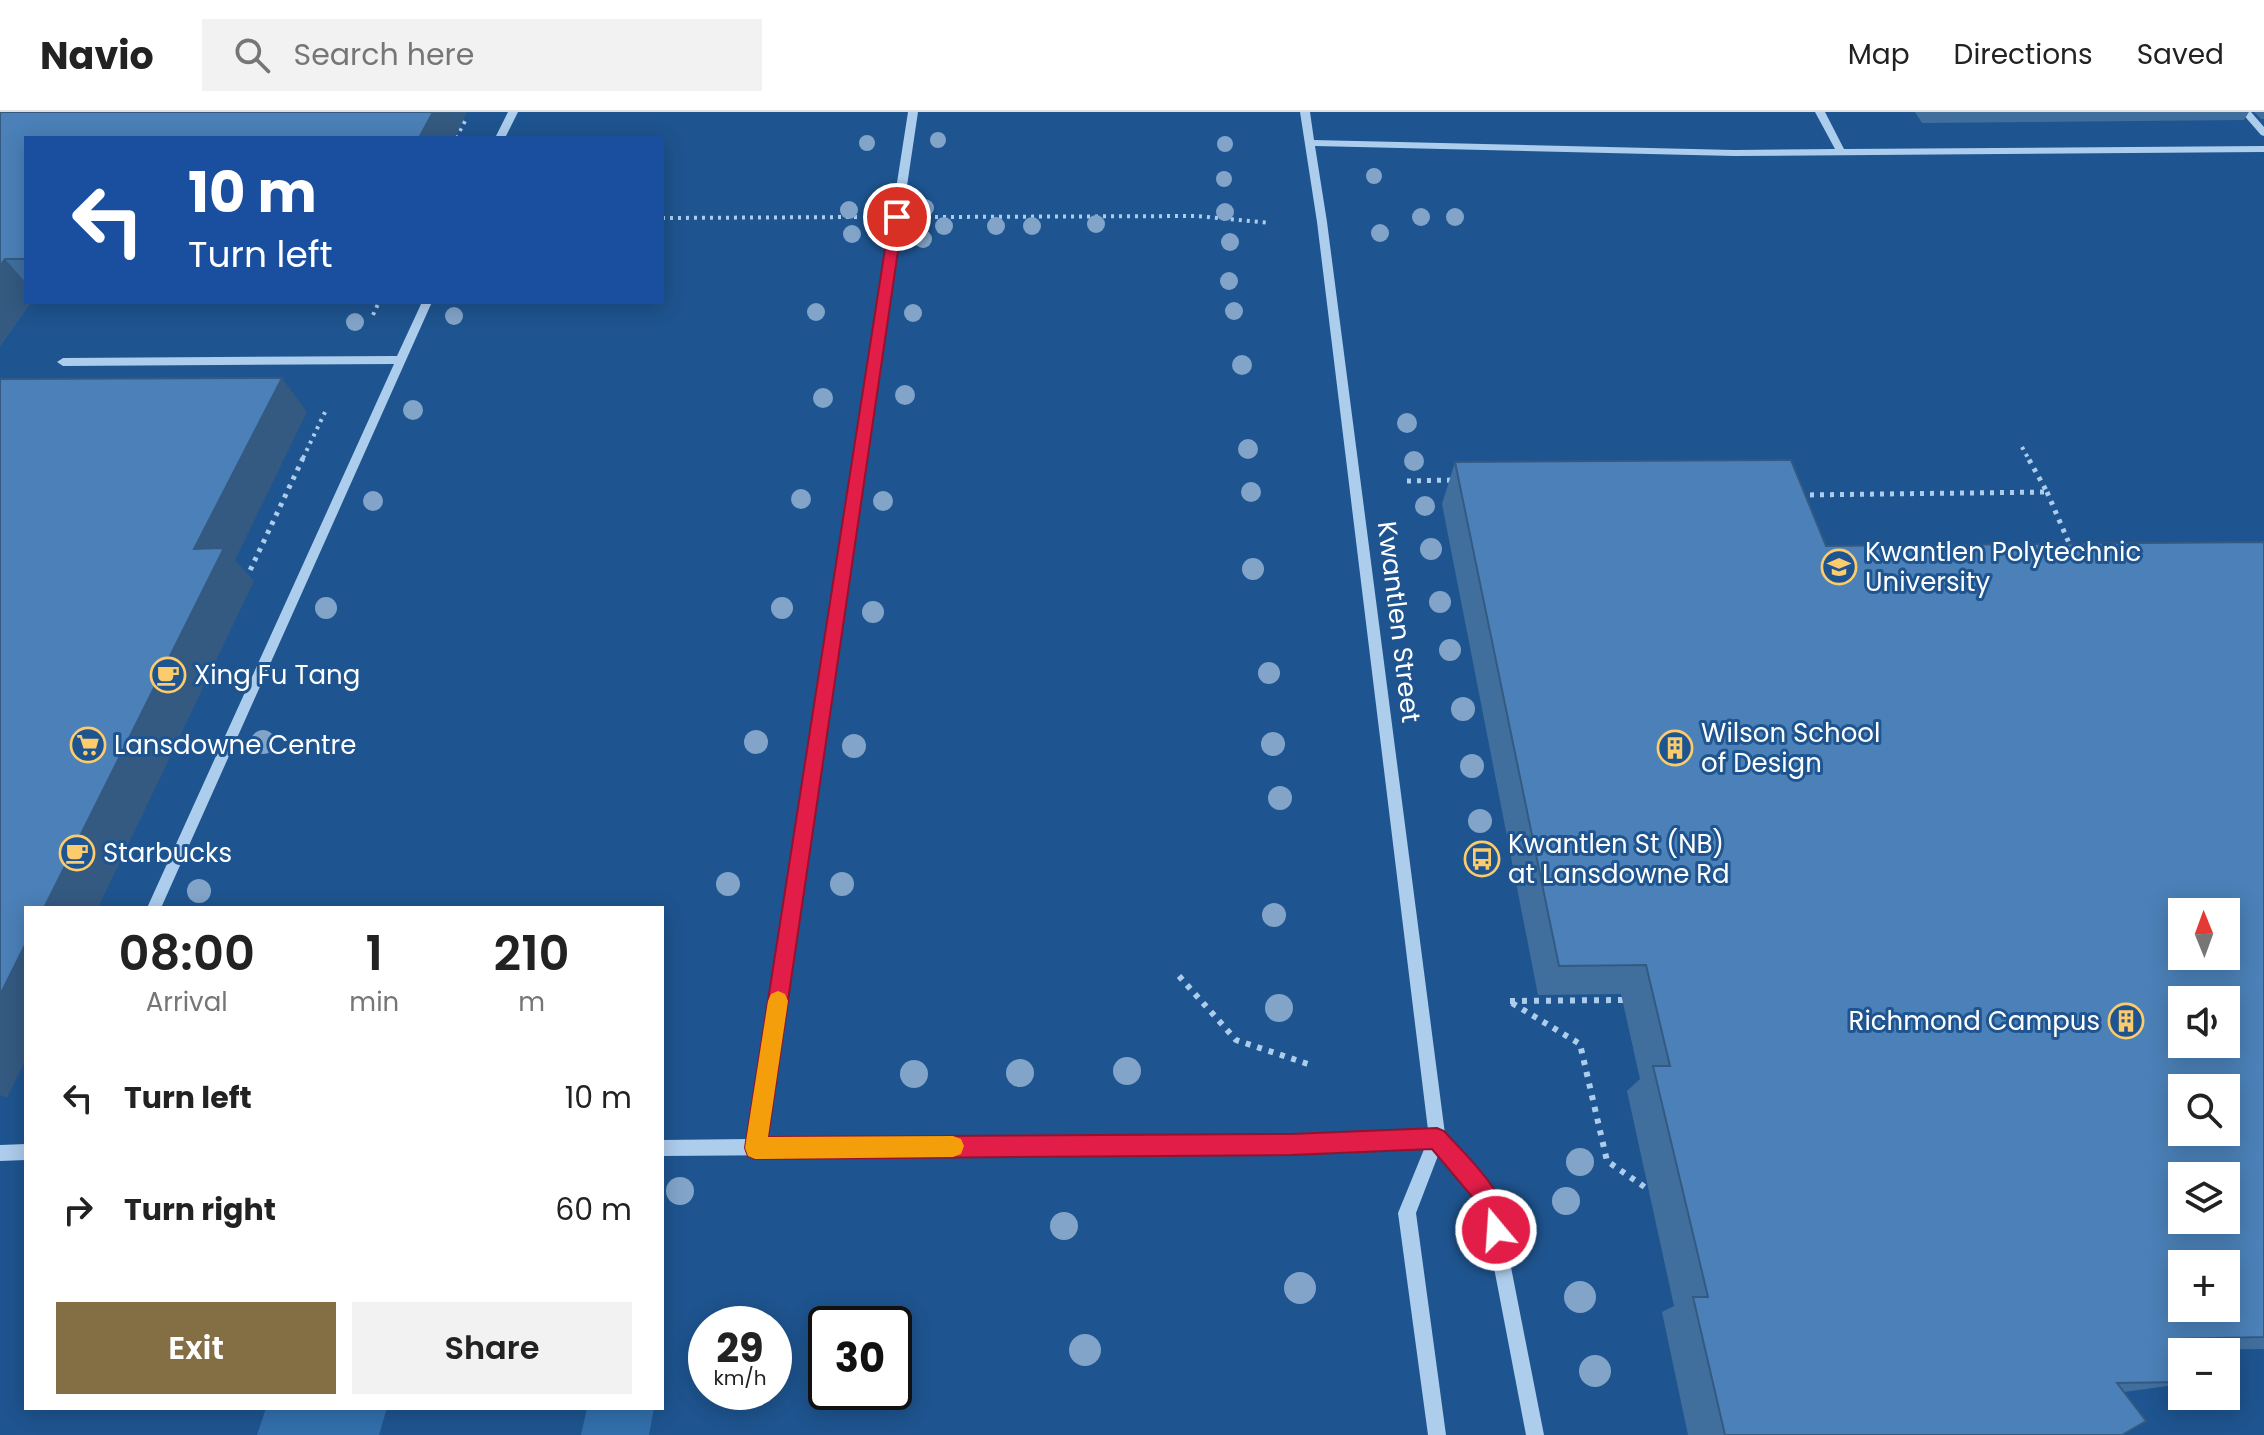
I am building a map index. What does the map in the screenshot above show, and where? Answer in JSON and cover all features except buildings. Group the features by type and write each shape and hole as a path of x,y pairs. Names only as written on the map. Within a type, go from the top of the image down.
{"street":[{"path":"501,136 513,112"},
{"path":"755,1148 913,112"},
{"name":"Kwantlen Street","path":"1305,112 1437,1138 1407,1213 1437,1435"},
{"path":"1820,112 1841,152"},
{"path":"2246,112 2264,133"},
{"path":"1311,143 1734,153 2264,149"},
{"path":"155,906 426,304"},
{"path":"63,362 401,360"},
{"path":"664,1148 1291,1144 1437,1138 1490,1201 1535,1435"},
{"path":"0,1153 24,1152"}],"path":[{"path":"457,136 463,123"},
{"path":"664,218 1196,216 1270,223"},
{"path":"373,315 378,304"},
{"path":"240,591 327,408"},
{"path":"2022,447 2047,492 2075,558"},
{"path":"1407,481 1466,480"},
{"path":"1789,495 2047,492"},
{"path":"1179,976 1236,1040 1314,1066"},
{"path":"1636,1000 1510,1001 1580,1044 1607,1161 1649,1190"}],"shaded area":[{"path":"265,1410 386,1410 379,1435 257,1435"},
{"path":"587,1410 654,1410 649,1435 581,1435"}],"slow traffic":[{"path":"778,1001 755,1148 953,1146"}],"place":[{"name":"Kwantlen Polytechnic University","path":"1839,567"},
{"name":"Xing Fu Tang","path":"168,675"},
{"name":"Lansdowne Centre","path":"88,745"},
{"name":"Wilson School of Design","path":"1675,748"},
{"name":"Starbucks","path":"77,853"},
{"name":"Kwantlen St (NB) at Lansdowne Rd","path":"1482,859"},
{"name":"Richmond Campus","path":"2126,1021"}],"route":[{"path":"897,217 755,1148 1291,1144 1437,1138 1490,1201 1496,1230"}]}
